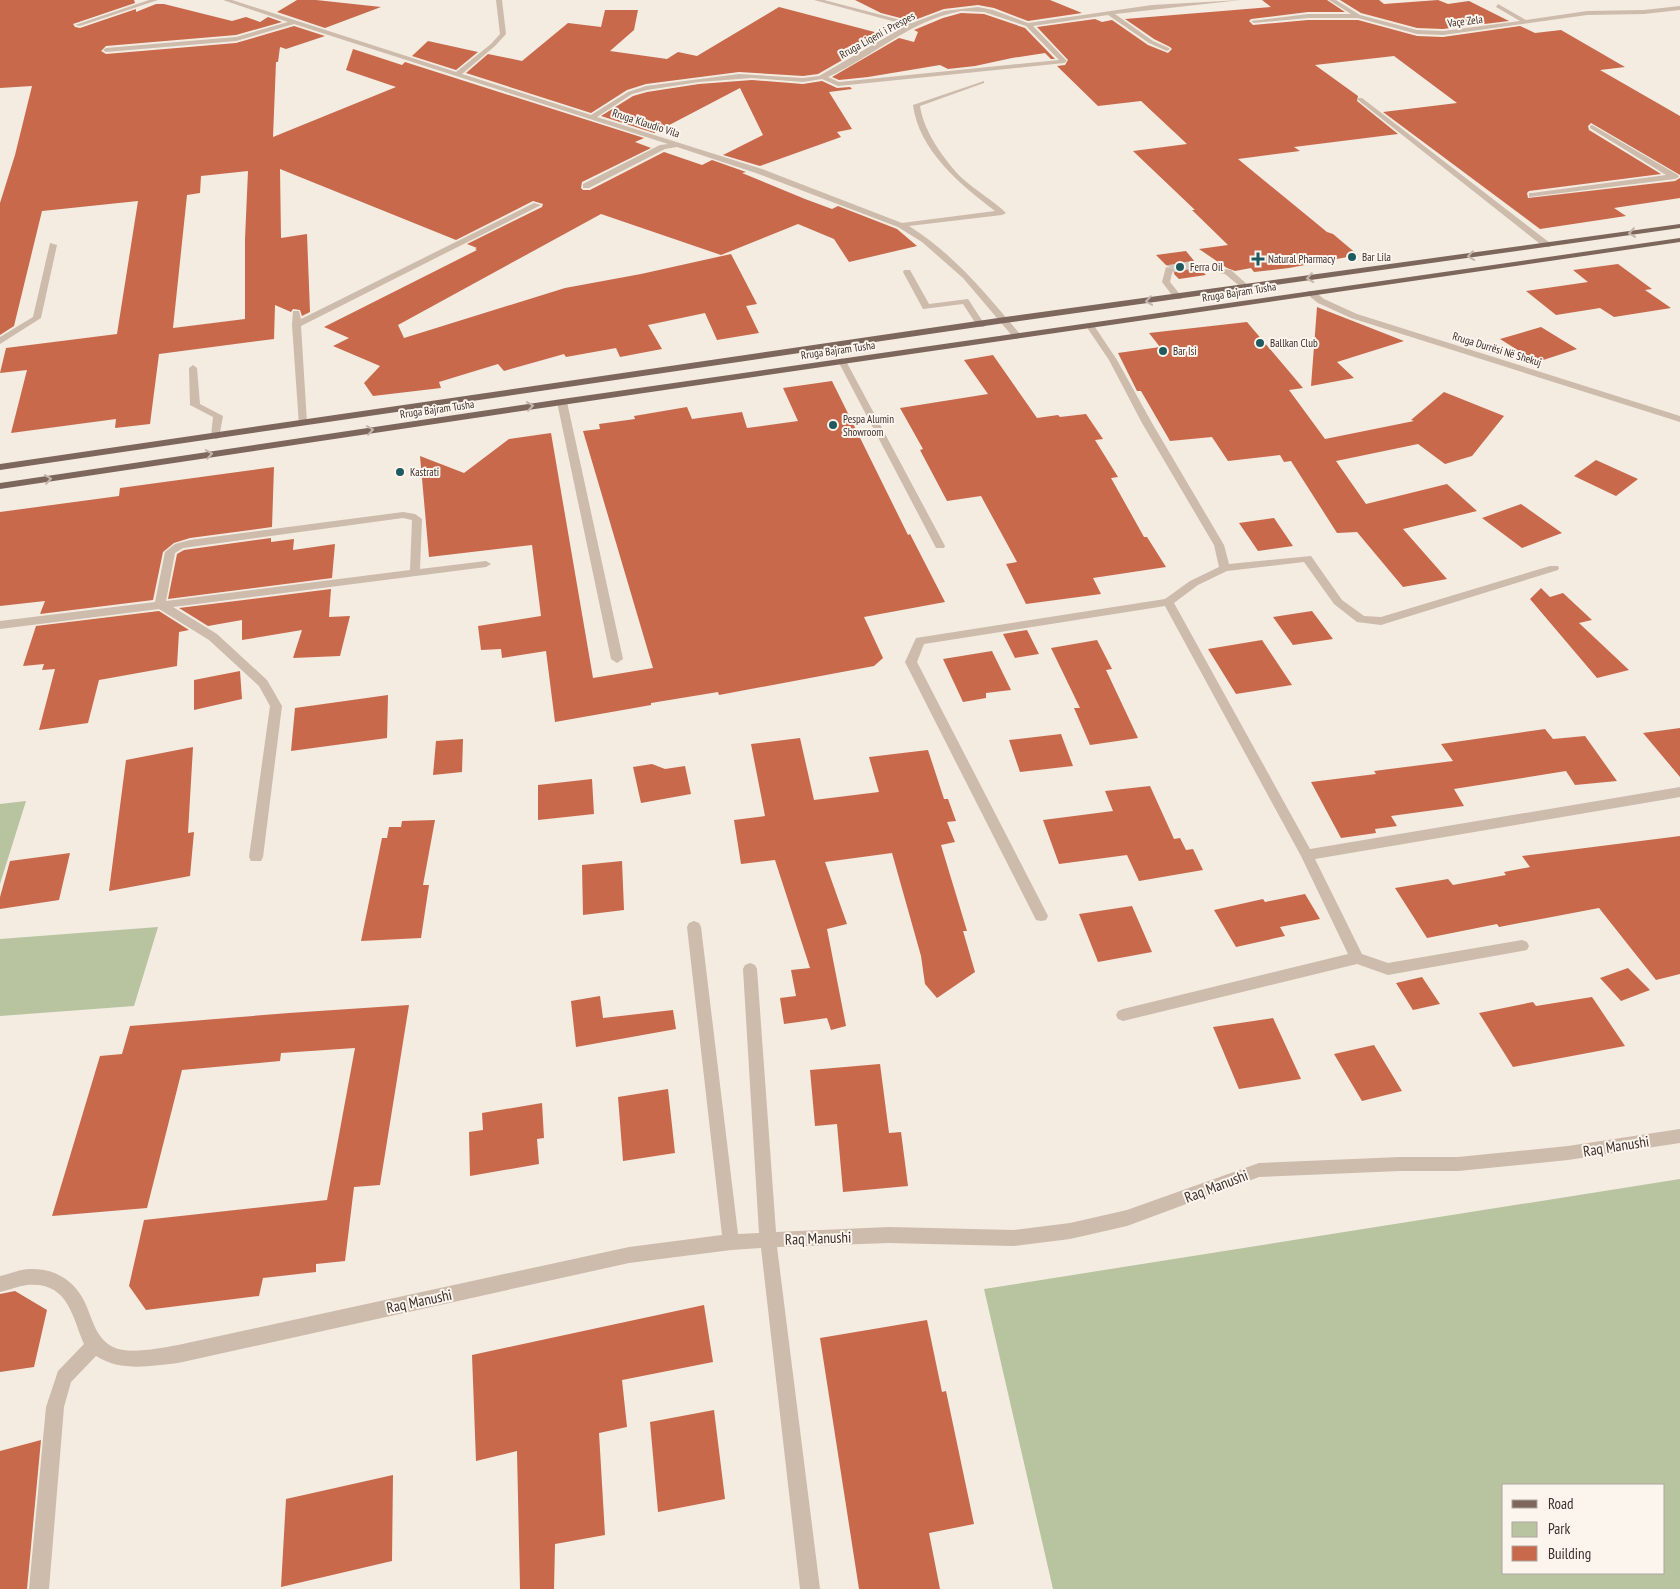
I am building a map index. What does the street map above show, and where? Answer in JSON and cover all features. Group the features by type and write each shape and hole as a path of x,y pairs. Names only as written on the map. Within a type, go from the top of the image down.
{"main road":[{"name":"Rruga Bajram Tusha","path":"0,467 1005,320 1680,226"},
{"name":"Rruga Bajram Tusha","path":"0,486 1311,292 1680,240"}],"street":[{"path":"78,25 155,0"},
{"name":"Rruga Klaudio Vila","path":"226,0 759,171 901,225 925,240 966,276 1018,336"},
{"path":"456,75 494,45 503,34 499,0"},
{"path":"817,0 912,25"},
{"name":"Rruga Liqeni i Prespes","path":"592,117 630,93 646,88 749,76 800,79 822,78 912,25 934,16 978,9 992,12 1013,22 1028,25 1152,7 1238,0"},
{"path":"1332,0 1358,16"},
{"path":"1498,6 1523,20"},
{"name":"Vaçe Zela","path":"1254,21 1300,16 1358,16 1429,33 1471,31 1523,20 1587,13 1644,12 1680,8"},
{"path":"1108,13 1151,42 1167,49"},
{"path":"106,50 236,39 294,22"},
{"path":"822,78 838,84 1064,61 1028,25"},
{"path":"901,225 1002,213 960,180 934,147 918,120 916,106 982,82"},
{"path":"1360,99 1547,245"},
{"path":"1592,128 1676,177"},
{"path":"586,186 663,147 676,145"},
{"path":"1532,195 1676,177"},
{"path":"296,325 537,205"},
{"path":"0,341 37,318 53,245"},
{"path":"1192,266 1228,272 1246,287"},
{"path":"1169,269 1166,282 1178,297"},
{"path":"907,272 926,308 965,301 981,325"},
{"name":"Rruga Durrësi Në Shekuj","path":"1311,292 1321,301 1354,316 1680,419"},
{"path":"296,313 302,423"},
{"path":"1090,326 1113,360 1147,423 1219,545 1225,568"},
{"path":"842,361 940,546"},
{"path":"194,368 195,405 218,416 216,436"},
{"path":"562,402 617,659"},
{"path":"160,604 170,552 179,546 403,515 412,516 417,519 415,573"},
{"path":"1041,916 911,662 920,641 1168,602 1194,583 1225,568 1307,558 1338,602 1361,619 1381,621 1554,568"},
{"path":"0,625 486,564"},
{"path":"1168,602 1307,855 1357,958"},
{"path":"160,604 213,637 263,683 276,706 256,857"},
{"path":"1307,855 1680,792"},
{"path":"694,927 731,1242"},
{"path":"1123,1015 1357,958 1388,969 1522,946"},
{"path":"750,968 768,1240 810,1589"},
{"name":"Raq Manushi","path":"94,1346 111,1356 143,1358 178,1354 630,1255 731,1242 889,1235 1013,1238 1070,1231 1127,1218 1259,1170 1400,1164 1458,1164 1568,1153 1680,1136"},
{"path":"0,1284 33,1276 61,1283 78,1300 85,1326 94,1346 64,1377 55,1407 39,1589"}],"green space":[{"path":"26,801 0,884 0,804"},
{"path":"158,927 134,1006 0,1016 0,939"},
{"path":"1680,1179 1680,1589 1053,1589 984,1289"}],"building":[{"path":"0,0 134,0 135,3 73,24 75,27 80,28 136,9 136,12 156,4 164,4 232,21 246,17 260,22 268,17 282,22 236,35 106,46 101,51 106,54 236,43 294,26 325,36 286,49 280,47 278,62 276,62 273,137 396,87 346,70 353,49 402,65 405,62 644,138 635,142 651,148 582,182 581,188 583,190 590,190 664,152 702,165 712,160 746,172 742,173 805,199 832,209 838,206 897,229 917,246 849,262 834,239 798,224 721,255 601,214 398,325 404,338 565,288 641,274 731,254 757,304 746,306 759,333 717,340 705,313 648,325 662,349 620,357 616,348 566,357 564,354 504,371 498,364 439,382 441,388 373,396 364,383 380,366 333,346 349,338 324,327 477,250 475,249 477,248 467,244 542,207 543,204 533,201 456,240 280,169 281,238 307,234 310,312 302,316 300,310 293,309 291,312 275,305 274,339 159,354 150,424 115,428 116,419 11,433 27,370 0,373 6,348 117,334 138,201 42,211 14,326 0,335 0,203 15,155 32,86 0,88","holes":["248,171 245,239 245,319 173,328 187,195 200,193 201,176"]},
{"path":"297,0 316,0 381,7 325,28 277,12"},
{"path":"855,0 1050,0 1082,13 1028,21 994,8 978,5 944,9 912,21 881,13"},
{"path":"1262,0 1327,0 1345,12 1308,12 1251,19 1249,21 1253,25 1308,20 1358,20 1417,36 1443,37 1520,26 1535,33 1561,30 1625,67 1600,70 1680,116 1680,175 1591,123 1588,126 1589,130 1661,174 1529,191 1527,193 1528,198 1675,181 1680,178 1680,198 1614,208 1626,216 1540,229 1383,112 1457,103 1394,56 1315,65 1358,96 1357,101 1398,134 1294,147 1300,151 1238,159 1358,255 1289,268 1254,272 1251,268 1235,271 1227,268 1199,249 1228,245 1192,210 1195,210 1133,151 1187,144 1141,101 1098,106 1057,66 1065,65 1068,60 1037,27 1095,19 1102,22 1112,20 1148,45 1168,53 1172,49 1170,47 1154,39 1125,19 1271,7"},
{"path":"1340,0 1379,0 1384,4 1438,0 1448,4 1469,1 1509,21 1443,29 1417,28 1361,13"},
{"path":"779,7 886,35 818,74 803,76 739,72 646,84 627,90 591,113 466,73 488,54 522,61 568,23 601,27 605,10 638,10 634,30 610,51 667,59 678,52 697,56"},
{"path":"961,13 984,14 1025,28 1055,59 1051,59 1045,53 975,66 948,69 940,65 868,77 839,80 832,77 899,38 914,42 918,32 914,30"},
{"path":"428,41 478,52 456,70 412,56"},
{"path":"752,80 803,84 822,81 837,88 850,87 852,89 829,92 852,129 837,132 841,137 760,166 723,155 763,135 740,88 654,133 601,116 633,96 647,92 699,84"},
{"name":"Ferra Oil","path":"1186,251 1195,262 1187,262 1187,268 1203,272 1206,275 1179,279 1174,274 1175,268 1166,265 1156,255"},
{"path":"1618,264 1652,289 1645,290 1671,308 1614,317 1600,308 1556,315 1526,291 1588,282 1573,270"},
{"path":"1317,307 1404,341 1337,362 1354,378 1311,386"},
{"path":"1247,322 1303,388 1289,390 1325,439 1414,421 1411,420 1444,392 1504,416 1472,456 1445,464 1418,444 1336,461 1366,504 1447,484 1477,511 1403,529 1447,579 1403,587 1357,532 1337,533 1291,461 1284,462 1280,455 1228,461 1212,437 1170,441 1141,391 1137,391 1118,353 1160,347 1149,333"},
{"path":"1541,327 1577,349 1537,362 1500,339"},
{"path":"993,355 1037,418 1086,414 1103,439 1095,440 1118,477 1111,478 1144,537 1147,537 1166,567 1093,578 1101,594 1026,604 1006,564 1017,562 981,496 947,501 920,450 923,449 900,408 988,394 964,360"},
{"path":"832,381 908,535 910,534 945,602 864,617 883,658 874,666 719,695 718,692 651,703 651,705 555,722 546,651 502,658 501,649 481,650 478,626 541,616 532,545 429,557 420,456 464,473 509,439 551,433 593,678 653,668 583,431 600,429 599,424 635,419 634,416 687,407 692,419 742,412 747,428 798,421 783,388"},
{"path":"1596,460 1638,479 1616,496 1574,476"},
{"path":"274,467 272,527 190,538 174,543 163,552 153,600 40,614 45,601 0,606 0,512 119,496 120,488"},
{"path":"1521,504 1562,533 1522,548 1482,518"},
{"path":"1274,518 1293,546 1258,551 1239,523"},
{"path":"271,538 271,542 294,539 293,550 335,544 332,578 168,599 177,554 184,550"},
{"path":"1541,588 1550,597 1563,593 1592,620 1579,623 1629,670 1597,678 1530,599"},
{"path":"331,589 329,617 350,616 340,656 293,658 302,630 242,640 242,620 208,626 179,608"},
{"path":"159,611 189,630 179,632 177,666 99,680 88,723 39,730 55,669 42,670 44,664 23,666 36,626"},
{"path":"1312,611 1333,639 1293,645 1273,617"},
{"path":"1027,630 1039,654 1015,658 1003,634"},
{"path":"1097,640 1112,669 1106,670 1138,738 1090,745 1074,708 1080,708 1051,648"},
{"path":"1262,640 1292,685 1236,694 1208,649"},
{"path":"992,651 1011,690 986,693 986,698 963,702 943,659"},
{"path":"240,671 242,699 194,710 194,680"},
{"path":"388,695 387,738 291,751 295,708"},
{"path":"1680,728 1680,777 1643,733"},
{"path":"1545,729 1553,739 1585,736 1617,781 1575,785 1566,771 1454,789 1464,806 1391,816 1397,826 1375,829 1376,833 1341,838 1311,782 1376,774 1374,771 1453,761 1441,744"},
{"path":"1061,734 1073,766 1020,772 1009,740"},
{"path":"800,738 814,800 879,792 869,757 928,750 944,799 948,799 956,821 947,822 955,842 941,845 967,931 963,931 975,972 937,998 925,984 921,956 892,853 825,862 847,924 827,929 846,1026 831,1030 827,1018 784,1024 780,998 796,996 791,970 810,968 775,860 741,864 734,820 765,816 751,744"},
{"path":"463,739 462,772 433,775 436,741"},
{"path":"193,747 188,833 194,832 190,876 109,891 126,760"},
{"path":"652,764 665,769 685,766 691,794 641,803 633,767"},
{"path":"592,779 594,814 538,820 538,785"},
{"path":"1150,786 1174,839 1180,838 1186,850 1193,849 1203,870 1139,881 1127,855 1059,864 1043,820 1113,811 1105,791"},
{"path":"435,820 423,885 429,885 421,938 361,941 382,838 387,838 389,827 401,827 402,821"},
{"path":"1680,836 1680,974 1656,980 1599,908 1499,927 1497,924 1427,938 1395,888 1448,879 1453,885 1506,875 1504,872 1530,867 1522,856"},
{"path":"70,853 59,900 0,909 0,897 10,861"},
{"path":"622,861 624,910 583,915 582,865"},
{"path":"1305,894 1320,919 1280,927 1285,936 1236,947 1214,910 1263,899 1265,902"},
{"path":"1132,906 1152,952 1098,962 1079,914"},
{"path":"1628,968 1650,990 1621,1001 1600,978"},
{"path":"1422,977 1440,1004 1413,1010 1396,983"},
{"path":"600,996 603,1018 673,1010 676,1029 576,1047 571,1001"},
{"path":"1592,997 1625,1046 1513,1067 1479,1013 1533,1002 1536,1006"},
{"path":"409,1005 380,1185 354,1187 345,1261 316,1264 316,1272 263,1278 259,1296 146,1310 129,1286 144,1220 327,1200 355,1048 281,1053 280,1061 182,1070 147,1208 52,1216 100,1056 122,1054 130,1026"},
{"path":"1273,1018 1301,1079 1239,1089 1213,1027"},
{"path":"1374,1045 1402,1091 1362,1101 1334,1054"},
{"path":"880,1064 889,1133 901,1132 908,1186 843,1192 837,1124 815,1126 810,1070"},
{"path":"668,1089 675,1153 623,1161 618,1097"},
{"path":"542,1103 544,1138 537,1139 539,1164 470,1176 469,1132 483,1130 482,1113"},
{"path":"15,1291 47,1310 34,1367 0,1372 0,1294"},
{"path":"704,1305 713,1362 622,1380 627,1427 599,1433 605,1535 555,1544 554,1589 520,1589 517,1451 476,1461 472,1355"},
{"path":"927,1320 942,1392 946,1391 974,1524 929,1533 940,1589 859,1589 820,1338"},
{"path":"714,1410 725,1499 658,1512 650,1422"},
{"path":"41,1440 27,1589 0,1589 0,1451"},
{"path":"393,1475 392,1561 281,1587 286,1499"}],"tunnel":[{"path":"1169,269 1191,265"}],"place":[{"name":"Bar Lila","path":"1352,257"},
{"name":"Natural Pharmacy","path":"1258,259"},
{"name":"Ferra Oil","path":"1180,267"},
{"name":"Ballkan Club","path":"1260,343"},
{"name":"Bar Isi","path":"1163,351"},
{"name":"Pespa Alumin Showroom","path":"833,425"},
{"name":"Kastrati","path":"400,472"}]}
